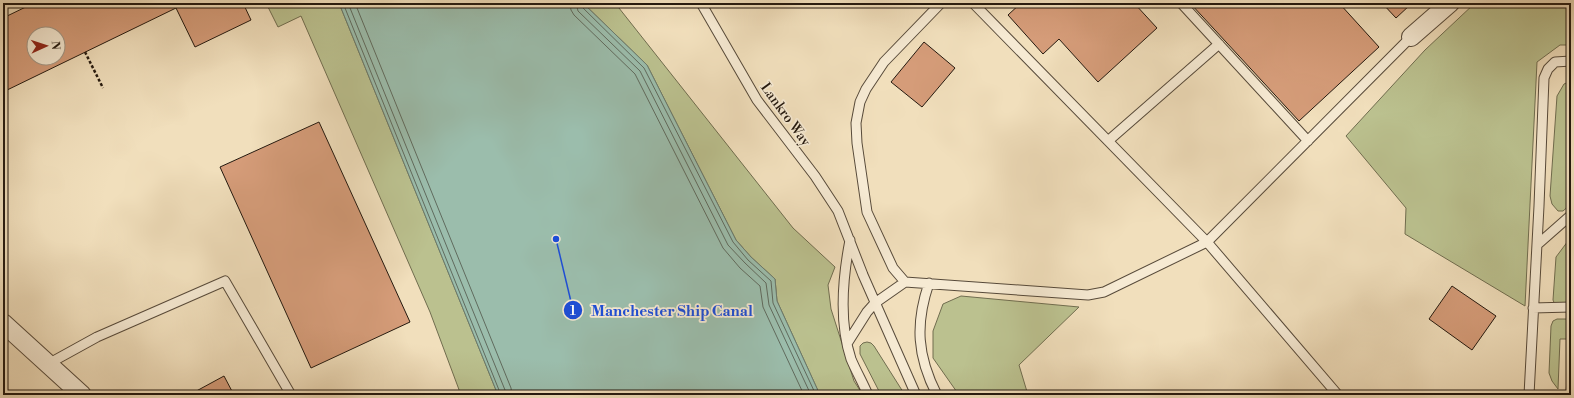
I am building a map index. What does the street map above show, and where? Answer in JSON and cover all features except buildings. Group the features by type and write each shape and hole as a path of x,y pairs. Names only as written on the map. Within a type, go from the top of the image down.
{"street":[{"path":"1411,37 1450,3"},
{"path":"3,323 82,395"}],"lane":[{"name":"Lankro Way","path":"701,3 757,100 815,176 838,211 875,303 916,395"},
{"path":"905,282 893,268 867,212 856,124 860,102 866,89 884,62 941,3"},
{"path":"972,3 1207,242 1338,395"},
{"path":"1181,3 1308,141"},
{"path":"848,342 867,312 875,303 905,282 1088,295 1096,294 1104,292 1207,242 1411,37"},
{"path":"1108,140 1219,44"},
{"path":"1528,395 1537,245 1544,78 1548,69 1555,62 1571,61"},
{"path":"1537,245 1571,215"},
{"path":"850,240 844,284 844,307 848,342 851,358 868,395"},
{"path":"48,364 97,337 225,281 291,395"},
{"path":"929,283 922,309 919,341 929,380 937,395"},
{"path":"1533,308 1571,307"}],"path":[{"path":"85,52 103,88"}],"green space":[{"path":"266,3 339,3 498,395 461,395 430,312 301,16 278,27"},
{"path":"583,3 615,3 793,228 835,267 828,285 831,309 854,381 863,395 820,395 777,301 775,279 751,257 736,240 647,65"},
{"path":"1475,3 1571,3 1571,45 1560,45 1537,62 1525,306 1405,234 1406,208 1346,136 1425,50"},
{"path":"1571,81 1571,204 1563,211 1558,211 1552,204 1550,196 1557,96 1564,84"},
{"path":"1571,237 1571,305 1555,305 1553,300 1556,257"},
{"path":"961,296 1079,307 1019,365 1028,395 959,395 933,358 933,331 943,304"},
{"path":"1557,319 1571,319 1571,339 1560,339 1558,389 1552,381 1549,373 1551,326 1553,321"},
{"path":"867,342 874,346 905,395 881,395 860,354 860,346"}],"water":[{"path":"339,3 583,3 647,65 736,240 751,257 775,279 777,301 820,395 498,395"}],"place":[{"name":"Manchester Ship Canal","path":"556,239"}]}
